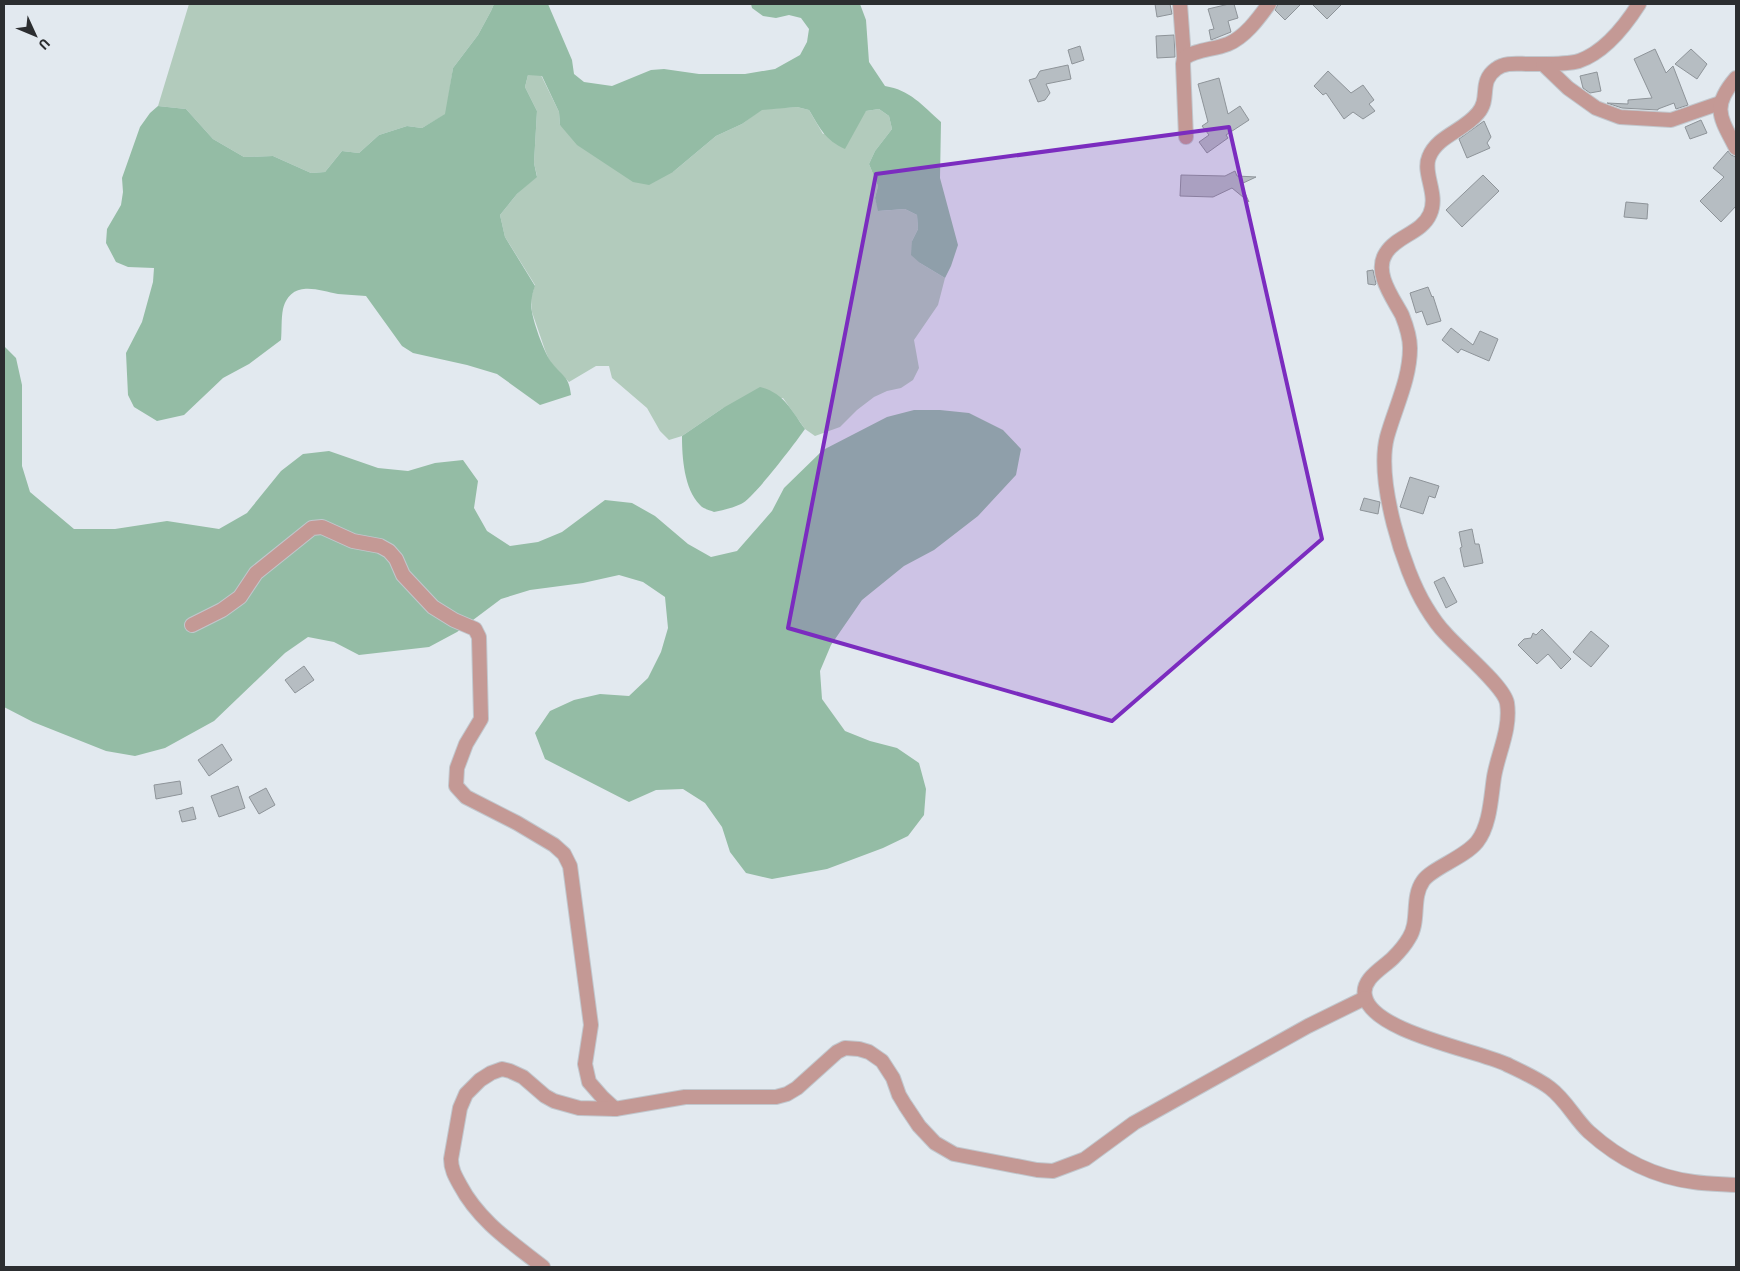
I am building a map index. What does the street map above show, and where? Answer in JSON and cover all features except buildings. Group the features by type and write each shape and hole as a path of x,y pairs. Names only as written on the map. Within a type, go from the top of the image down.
{"street":[{"path":"1180,4 1184,58 1186,137"},
{"path":"1184,58 1192,52 1227,45 1239,38 1269,4"},
{"path":"1639,4 1611,40 1598,50 1579,60 1542,64 1503,64 1492,71 1484,83 1485,97 1482,109 1463,128 1438,143 1427,160 1432,189 1432,210 1426,221 1386,252 1382,264 1384,277 1392,300 1403,318 1410,348 1408,372 1386,442 1384,457 1391,515 1398,540 1407,568 1423,604 1448,636 1495,684 1505,697 1507,705 1504,744 1496,767 1491,803 1482,834 1469,849 1422,882 1418,896 1414,929 1410,938 1393,958 1377,970 1364,990 1365,998 1372,1009 1414,1034 1501,1062 1552,1089 1586,1129 1612,1151 1634,1164 1653,1172 1694,1182 1736,1185"},
{"path":"1542,64 1568,88 1596,108 1620,117 1671,120 1720,103"},
{"path":"1736,78 1720,103 1722,121 1736,148"},
{"path":"192,625 222,610 240,597 256,573 312,528 322,527 353,542 380,546 389,551 396,559 403,575 433,607 454,620 475,629 479,637 481,719 466,744 457,768 456,786 466,797 517,823 554,845 564,854 570,866 591,1025 585,1064 589,1082 615,1109"},
{"path":"543,1267 502,1236 481,1216 453,1173 451,1159 460,1108 466,1094 480,1080 502,1069 523,1078 554,1101 579,1108 615,1109 685,1097 776,1097 787,1094 797,1088 837,1052 845,1048 859,1048 882,1061 893,1078 905,1105 919,1126 936,1143 954,1154 1037,1170 1053,1171 1085,1159 1134,1124 1308,1026 1365,998"}],"highlighted area":[{"path":"1229,127 1322,539 1112,721 788,628 876,174"}],"green space":[{"path":"189,4 494,4 478,35 453,68 446,114 422,128 407,126 379,135 359,153 342,151 325,172 311,173 273,156 244,157 213,139 186,109 158,106"},
{"path":"494,4 548,4 572,60 574,74 584,82 612,86 651,70 664,69 699,74 745,74 775,69 800,55 807,42 809,29 801,18 789,15 776,18 763,16 752,8 751,4 860,4 866,20 869,62 885,86 909,95 922,104 941,122 940,178 958,245 945,278 920,263 911,255 912,241 918,229 917,215 905,209 878,211 875,198 878,186 869,164 875,151 892,129 889,116 879,109 866,111 845,149 832,142 820,128 809,110 797,107 762,110 742,124 716,136 673,172 649,185 633,182 577,145 560,125 559,112 542,76 528,75 525,87 537,111 534,163 537,177 517,194 500,215 505,237 535,286 531,309 540,339 549,359 567,380 571,395 540,405 497,374 413,353 402,346 366,296 306,289 292,293 287,300 282,313 281,340 249,364 223,378 184,415 157,421 134,407 128,395 126,353 142,322 153,282 154,268 128,267 116,262 106,243 107,229 121,205 123,192 122,178 140,127 150,113 158,106 186,109 213,139 244,157 273,156 311,173 325,172 342,151 359,153 379,135 407,126 422,128 445,114 453,68 478,35"},
{"path":"528,75 541,75 559,112 560,125 673,172 716,136 742,124 762,109 797,107 809,110 823,134 866,111 879,109 889,116 892,129 875,151 869,164 878,186 875,198 879,211 905,209 917,215 918,229 912,241 920,263 945,278 938,305 914,340 919,368 913,380 901,388 887,391 874,397 840,427 815,436 805,429 783,398 723,408 682,436 669,440 660,431 647,408 612,378 609,366 596,366 569,382 550,362 545,350 532,312 531,298 535,285 505,237 500,215 517,194 537,176 534,163 537,111 525,87"},
{"path":"4,346 16,358 22,385 22,466 30,492 74,529 115,529 167,521 219,529 247,513 281,471 303,454 329,451 378,468 408,471 435,463 463,460 478,481 474,508 487,531 510,546 538,542 562,532 605,500 632,503 655,516 688,544 711,557 737,551 772,511 784,488 823,450 887,417 914,410 969,413 1003,430 1021,449 1016,475 978,516 934,550 904,566 862,600 831,645 820,671 822,699 845,731 870,741 897,748 919,763 926,789 924,815 908,836 883,848 827,869 772,879 746,873 730,852 722,827 705,803 683,789 656,790 629,802 545,759 535,733 550,711 574,700 600,694 629,696 648,678 661,652 668,628 665,597 643,582 619,575 583,583 530,590 501,599 457,632 429,647 359,655 334,642 308,637 285,653 214,721 165,748 135,756 106,751 33,722 4,707"},
{"path":"760,387 775,393 781,398 805,429 774,470 747,500 735,507 714,512 701,506 690,490 683,463 682,436 723,408"}]}
